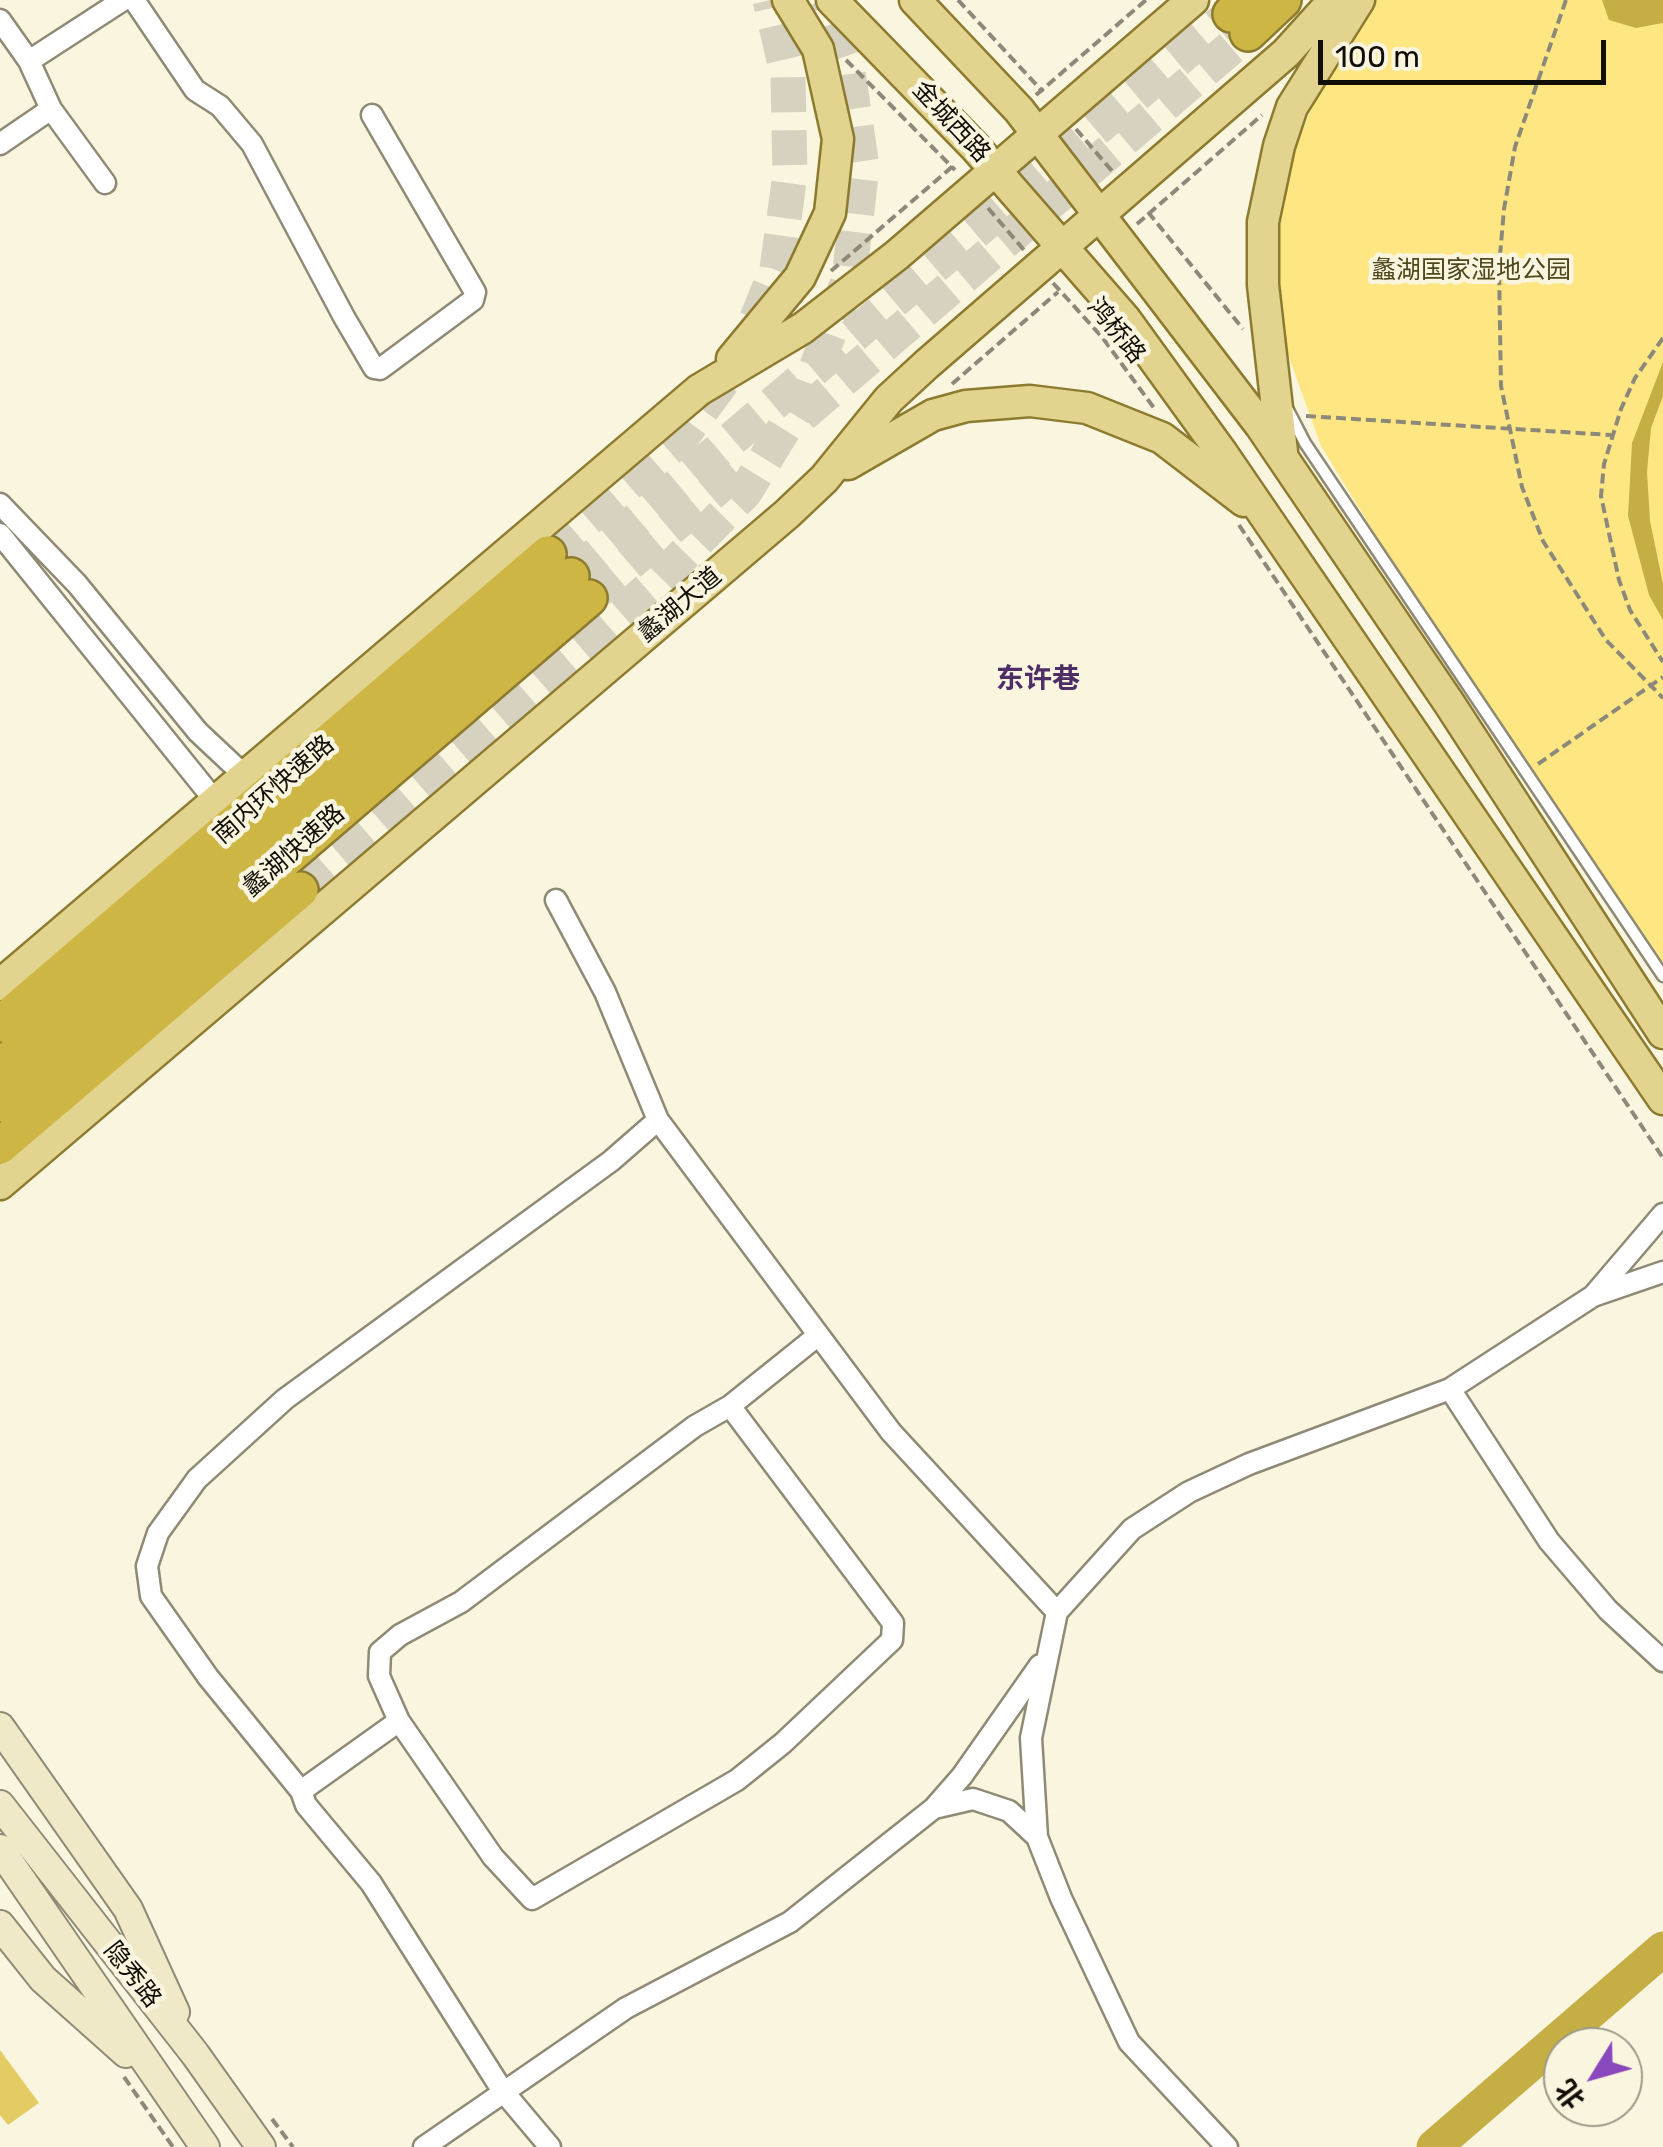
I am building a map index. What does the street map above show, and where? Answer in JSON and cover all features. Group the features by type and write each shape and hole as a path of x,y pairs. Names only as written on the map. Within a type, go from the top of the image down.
{"highway":[{"path":"1241,16 1283,0"},
{"name":"南内环快速路","path":"0,1024 569,576"},
{"name":"蠡湖快速路","path":"0,1067 569,576"},
{"name":"蠡湖快速路","path":"0,1104 569,576"},
{"path":"0,1146 300,890"}],"main road":[{"path":"0,985 699,390 756,336 800,277 830,213 838,139 818,49 788,0"},
{"name":"金城西路","path":"832,0 974,169 1065,247 1125,319 1266,518 1663,1099"},
{"path":"915,0 1030,100 1038,134 1284,460 1450,703 1539,848 1663,1032"},
{"path":"699,390 803,328 974,169 1038,134 1193,0"},
{"name":"蠡湖大道","path":"0,1184 824,479 902,388 1286,53 1334,0"},
{"path":"1284,460 1262,284 1264,222 1278,146 1310,73 1359,0"},
{"path":"824,479 932,415 966,406 1030,401 1087,408 1162,438 1266,518"},
{"path":"0,1726 128,1909 195,2054"},
{"name":"隐秀路","path":"0,1805 195,2054 261,2147"},
{"name":"隐秀路","path":"0,1848 205,2147"},
{"path":"0,1925 44,1979 158,2080"}],"street":[{"path":"30,61 123,0"},
{"path":"134,0 195,90 220,106 252,144 344,317 374,368 380,369 474,300 474,292 372,115"},
{"path":"0,20 30,61 51,109 105,183"},
{"path":"0,144 51,109"},
{"path":"0,504 77,584 198,732 246,776"},
{"path":"0,534 216,802"},
{"path":"556,900 605,992 658,1120 816,1337 891,1432 1058,1612"},
{"path":"550,2147 502,2090 371,1882 306,1805 301,1791 208,1677 151,1596 147,1566 158,1533 197,1479 285,1399 611,1161 658,1120"},
{"path":"1593,1296 1663,1214"},
{"path":"1227,2147 1129,2042 1060,1898 1037,1837 1030,1738 1045,1656 1058,1612 1132,1529 1189,1492 1249,1464 1450,1389 1593,1296 1663,1272"},
{"path":"730,1406 893,1623 892,1640 784,1743 737,1780 532,1899 493,1857 399,1721 379,1676 380,1652 400,1635 461,1602 695,1426 730,1406 816,1337"},
{"path":"1450,1389 1549,1541 1608,1610 1663,1662"},
{"path":"424,2147 626,2008 790,1922 934,1808 962,1776 1045,1656"},
{"path":"301,1791 399,1721"},
{"path":"934,1808 972,1799 1009,1812 1037,1837"}],"lane":[{"path":"1273,381 1526,773 1663,976"}],"path":[{"path":"958,0 1030,100 1063,114 1196,267 1252,342"},
{"path":"1030,100 1146,0"},
{"path":"1566,0 1515,147 1504,209 1498,326 1508,428 1522,487 1559,570 1606,640 1663,698"},
{"name":"金城西路","path":"838,52 974,169 1007,230"},
{"path":"823,278 974,169"},
{"name":"鸿桥路","path":"1007,230 1102,337 1158,414"},
{"path":"1663,338 1635,378 1611,435 1602,496 1608,538 1630,610 1663,662"},
{"path":"1291,414 1611,435"},
{"path":"1233,517 1663,1158"},
{"path":"1526,773 1663,677"},
{"path":"115,2064 173,2147"}],"green space":[{"name":"蠡湖国家湿地公园","path":"1367,0 1663,0 1663,968 1490,722 1321,446 1277,324 1281,187 1340,33"}],"shaded area":[{"path":"1602,0 1663,0 1663,23 1636,28 1609,20"},
{"path":"1663,362 1663,396 1651,428 1647,472 1650,521 1663,584 1663,620 1649,595 1628,516 1632,443"}],"building":[{"path":"0,2050 39,2103 8,2125 0,2115"}],"waterway":[{"path":"1434,2147 1663,1949"}],"tunnel":[{"path":"548,554 681,438 742,355 777,269 790,175 788,77 770,0"},
{"path":"300,890 659,580 745,492 809,388 849,278 862,167 847,65 824,0"},
{"path":"571,576 1231,14"},
{"path":"802,415 1248,33"},
{"path":"589,598 736,472"}],"district":[{"name":"东许巷","path":"1038,680"}]}
